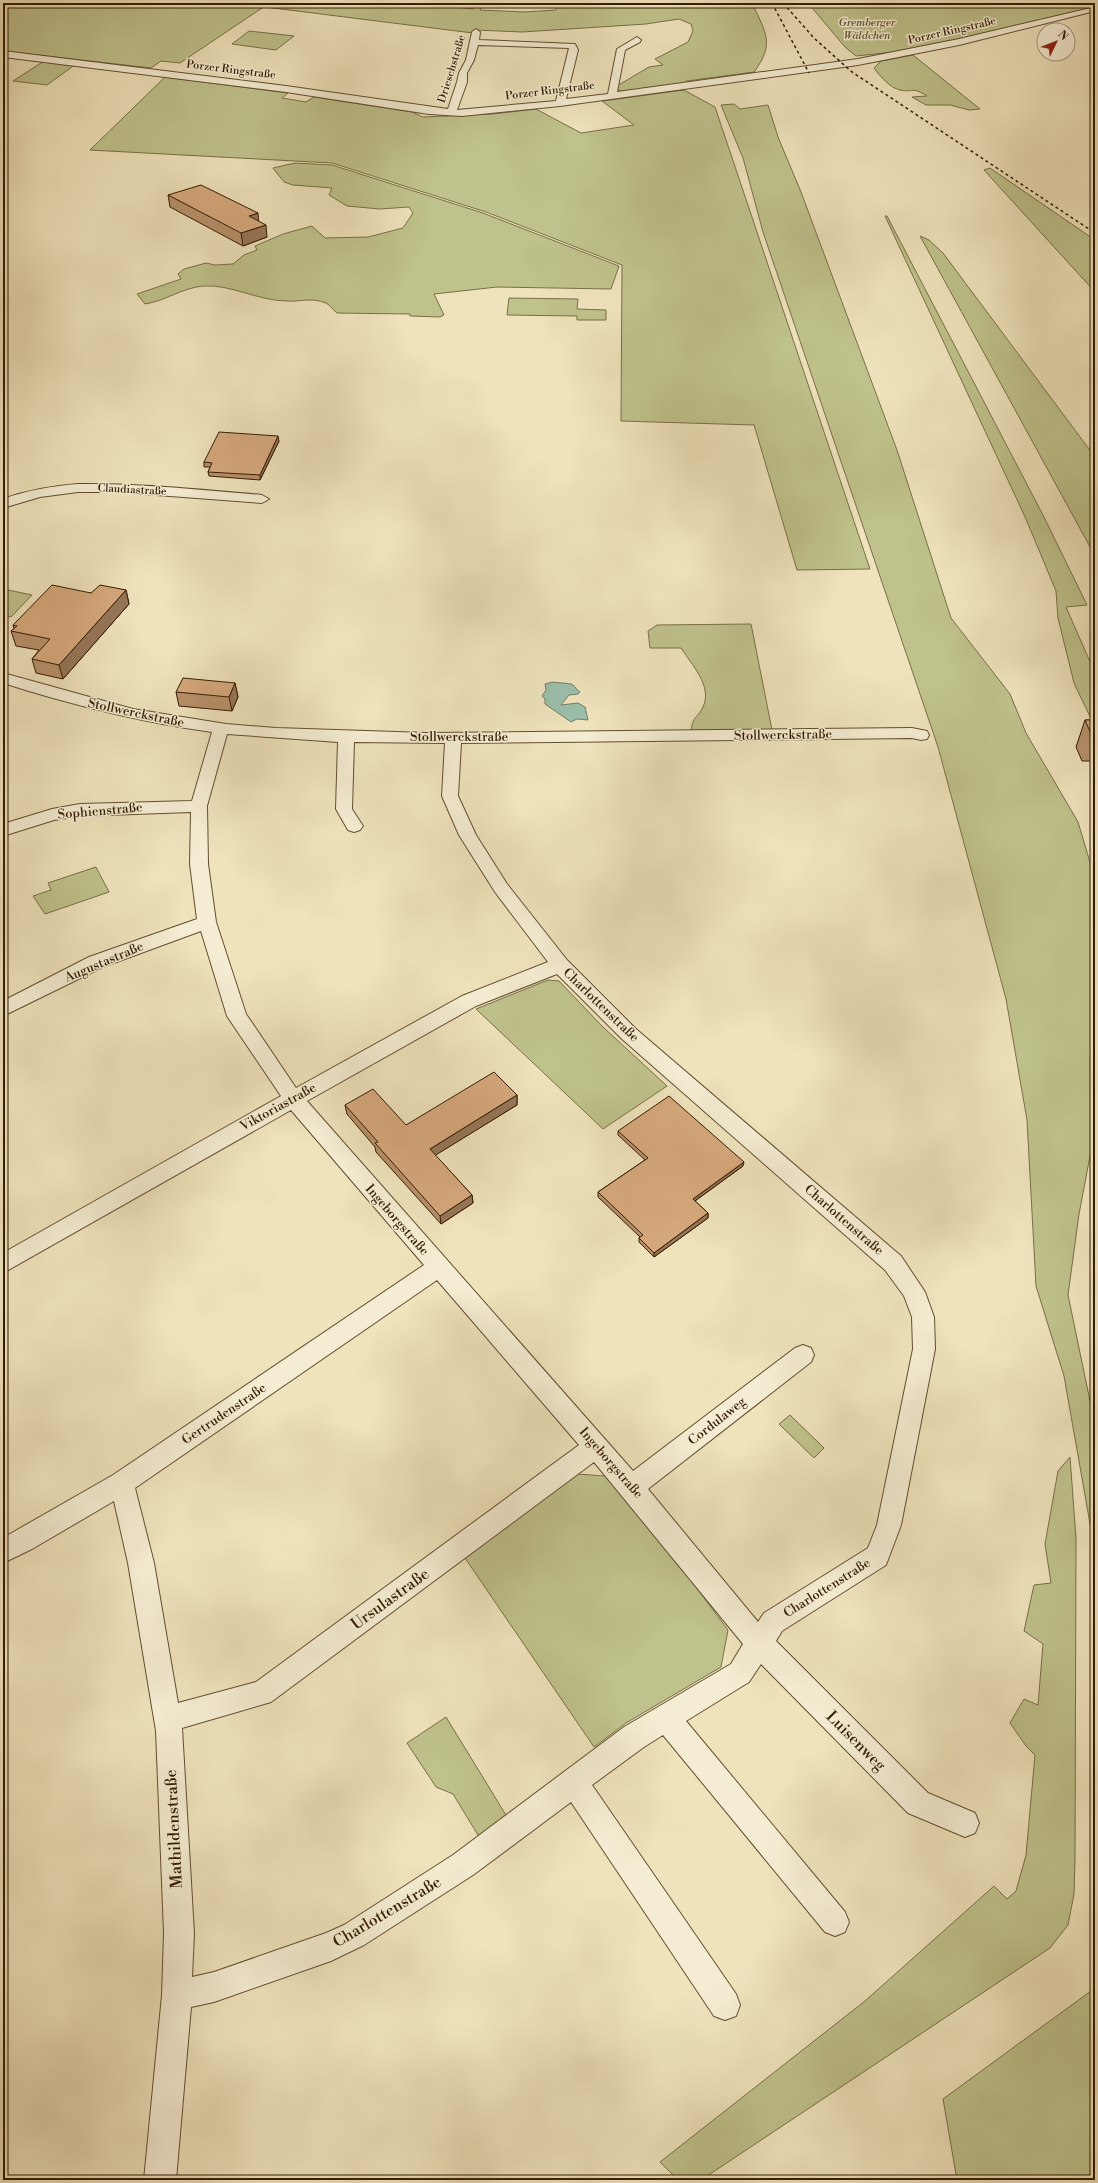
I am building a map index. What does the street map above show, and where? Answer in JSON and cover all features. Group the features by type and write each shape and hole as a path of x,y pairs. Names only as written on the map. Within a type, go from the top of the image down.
{"street":[{"name":"Porzer Ringstraße","path":"3,54 273,87 451,113 477,112 560,103 851,63 918,51 1095,9"},
{"name":"Drieschstraße","path":"451,113 463,73 470,60 476,32"},
{"path":"612,96 621,49 637,40"},
{"path":"473,42 572,46 574,50 560,103"},
{"name":"Claudiastraße","path":"3,504 36,493 80,488 116,488 262,499"},
{"name":"Stollwerckstraße","path":"3,678 101,707 176,722 220,728 346,737 453,738 912,733 921,735"},
{"name":"Ingeborgstraße","path":"220,728 199,806 199,864 207,922 237,1016 293,1099 596,1446 758,1642"},
{"path":"346,737 344,809 354,826"},
{"name":"Charlottenstraße","path":"177,1996 221,1985 331,1946 354,1935 463,1865 573,1781 634,1737 740,1673 758,1642 773,1622 877,1556 889,1525 924,1349 923,1317 914,1292 893,1263 629,1034 560,965 500,888 474,847 462,822 450,796 453,738"},
{"name":"Sophienstraße","path":"3,830 52,815 80,810 199,806"},
{"name":"Augustastraße","path":"3,1009 96,962 207,922"},
{"name":"Viktoriastraße","path":"3,1264 469,1001 560,965"},
{"name":"Gertrudenstraße","path":"3,1551 24,1541 122,1483 439,1267"},
{"name":"Cordulaweg","path":"631,1487 803,1355"},
{"name":"Ursulastraße","path":"167,1719 262,1693 596,1446"},
{"name":"Mathildenstraße","path":"122,1483 141,1563 167,1719 179,1933 177,1996 160,2180"},
{"name":"Luisenweg","path":"758,1642 918,1803 965,1823"},
{"path":"666,1717 835,1922"},
{"path":"573,1781 725,2004"}],"green space":[{"path":"3,3 220,3 262,8 180,63 161,61 151,68 3,51"},
{"path":"233,3 422,3 473,9 476,3 483,3 480,10 524,12 556,10 557,3 752,3 764,31 766,46 765,54 754,72 687,81 682,85 622,92 617,89 617,86 649,67 663,65 655,59 688,42 693,31 691,24 679,19 646,24 522,32 475,30 473,33"},
{"name":"Gremberger Wäldchen","path":"808,3 1083,3 1095,5 1095,7 914,50 856,56 845,47"},
{"path":"249,31 294,36 276,50 232,44"},
{"path":"913,55 980,109 969,110 950,105 926,105 912,97 927,96 915,90 905,91 896,89 879,75 874,68 881,61"},
{"path":"44,61 76,64 47,85 13,81"},
{"path":"165,77 288,93 282,98 306,102 314,97 412,112 423,117 493,114 536,109 581,133 634,125 602,101 684,90 715,107 870,569 797,570 754,425 621,421 622,265 486,212 332,163 90,150"},
{"path":"734,104 740,109 768,105 778,137 801,192 897,450 951,618 1010,694 1026,733 1078,822 1095,879 1095,1130 1079,1214 1068,1295 1095,1425 1095,1552 1064,1376 1036,1286 1027,1120 1006,999 938,747 763,232 743,158 721,105"},
{"path":"295,163 332,165 483,213 619,266 611,289 497,287 434,294 444,315 440,317 410,316 410,314 337,313 326,303 320,301 276,300 213,286 195,287 145,304 137,294 181,279 178,274 184,269 206,263 215,265 233,264 244,255 257,250 255,246 283,234 312,226 325,238 368,237 403,228 413,213 409,207 380,209 347,206 329,195 332,188 293,185 284,182 273,168"},
{"path":"990,168 1095,240 1095,292 984,170"},
{"path":"885,216 887,216 1044,517 1087,605 1066,607 1095,673 1095,727 1074,683 1058,618 1056,591 1026,519"},
{"path":"920,236 929,240 943,253 1095,457 1095,556"},
{"path":"509,298 578,299 577,309 606,310 606,320 577,320 577,316 507,315"},
{"path":"3,589 32,595 11,617 3,615"},
{"path":"751,624 772,730 691,731 693,722 701,711 705,699 705,691 700,676 681,648 650,648 648,631 657,625"},
{"path":"96,867 109,892 45,914 33,896 51,890 48,883"},
{"path":"548,980 559,981 603,1027 667,1086 603,1129 476,1009"},
{"path":"790,1415 824,1448 814,1458 779,1424"},
{"path":"1070,1457 1076,1538 1075,1860 1074,1894 1068,1925 1050,1948 701,2180 678,2180 660,2162 865,2001 994,1886 1007,1899 1016,1891 1026,1855 1035,1755 1026,1746 1010,1723 1024,1699 1038,1705 1043,1644 1024,1631 1034,1585 1051,1583 1045,1544 1058,1471"},
{"path":"578,1474 605,1476 655,1532 728,1630 721,1667 626,1723 594,1747 465,1558"},
{"path":"446,1717 509,1820 481,1840 453,1794 436,1787 407,1743"},
{"path":"1095,1988 1095,2180 957,2180 943,2099"}],"shaded area":[{"path":"553,682 572,684 580,692 578,694 569,695 561,705 578,703 585,707 588,720 577,719 571,722 545,704 545,699 542,696 546,690 545,684"}],"building":[{"path":"201,185 258,213 249,216 266,225 241,233 168,195"},
{"path":"219,432 278,436 260,475 208,472 212,463 204,462"},
{"path":"52,585 91,593 100,585 126,590 59,665 32,659 50,639 11,631 17,626 13,625"},
{"path":"183,678 235,683 229,697 176,692"},
{"path":"1085,720 1095,720 1095,734 1091,734"},
{"path":"494,1072 517,1095 430,1149 472,1195 440,1216 375,1143 378,1142 345,1105 373,1089 406,1125"},
{"path":"669,1096 744,1162 693,1199 708,1213 654,1253 639,1238 643,1235 598,1192 648,1158 618,1131"}],"railway":[{"path":"772,3 809,73"},
{"path":"783,3 815,39 852,72 1095,233"}]}
